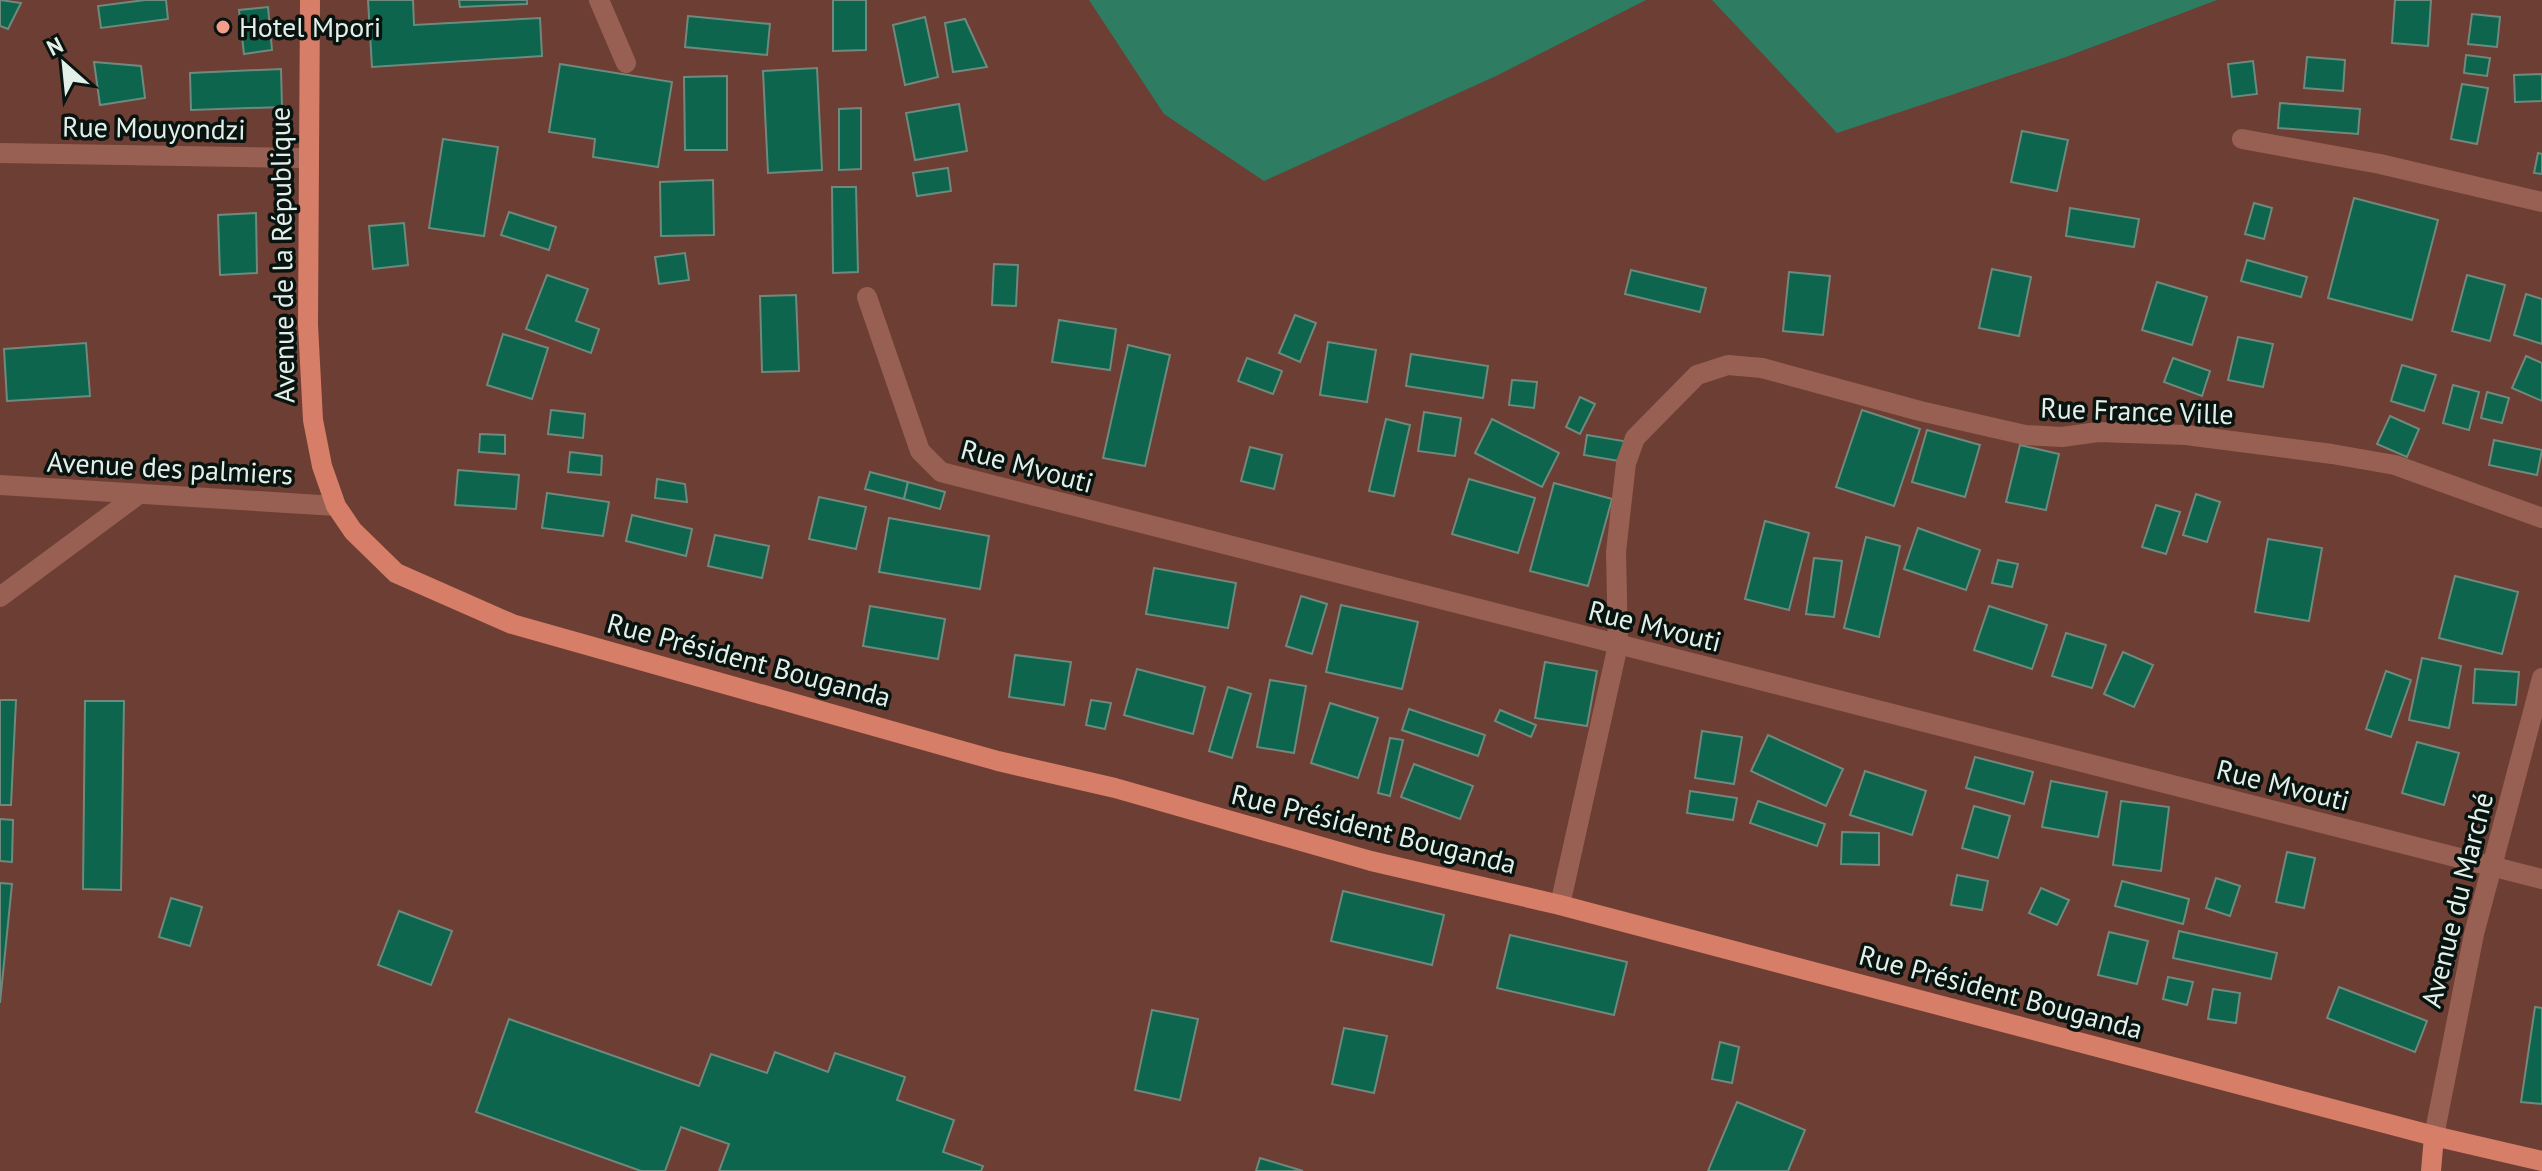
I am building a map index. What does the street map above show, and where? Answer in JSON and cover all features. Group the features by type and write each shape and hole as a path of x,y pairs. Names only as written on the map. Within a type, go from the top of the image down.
{"street":[{"name":"Avenue de la République","path":"310,0 308,325 313,420 322,466 336,506"},
{"path":"599,0 626,63"},
{"path":"2242,139 2380,164 2542,202"},
{"name":"Rue Mouyondzi","path":"0,153 307,158"},
{"name":"Rue Mvouti","path":"867,297 920,451 941,472 2542,879"},
{"name":"Rue France Ville","path":"1618,645 1617,537 1621,491 1635,438 1697,375 1728,365 1762,368 1920,411 2025,435 2062,437 2098,432 2186,435 2395,465 2542,518"},
{"name":"Avenue des palmiers","path":"0,485 336,506"},
{"path":"0,597 139,494"},
{"name":"Rue Président Bouganda","path":"336,506 353,531 396,573 512,624 897,730 998,761 1115,788 1371,861 1560,905 2434,1136 2542,1161"},
{"path":"1560,905 1618,645"},
{"name":"Avenue du Marché","path":"2434,1136 2474,934 2542,678"},
{"path":"2431,1171 2434,1136"}],"shaded area":[{"path":"0,0 2542,0 2542,1171 0,1171"},
{"path":"1089,0 1646,0 1496,76 1264,181 1164,114"},
{"path":"1712,0 2217,0 2063,58 1837,133"}],"building":[{"path":"0,0 21,3 8,29 0,26"},
{"path":"166,0 168,19 101,28 98,6"},
{"path":"368,0 413,0 414,25 540,18 542,56 372,67"},
{"path":"459,0 527,0 527,4 460,7"},
{"path":"833,0 866,0 866,50 833,51"},
{"path":"2395,0 2431,0 2428,46 2392,43"},
{"path":"268,7 272,50 244,54 239,10"},
{"path":"2472,14 2500,17 2497,47 2468,44"},
{"path":"688,16 770,24 767,55 685,47"},
{"path":"925,17 938,77 905,85 893,25"},
{"path":"965,19 987,67 953,72 945,23"},
{"path":"2466,55 2490,58 2487,76 2464,73"},
{"path":"2307,57 2345,60 2343,91 2304,88"},
{"path":"2253,61 2257,94 2232,97 2228,64"},
{"path":"94,62 141,66 145,98 100,105"},
{"path":"560,64 672,82 658,167 593,157 595,139 549,132"},
{"path":"817,68 822,170 768,173 763,71"},
{"path":"281,69 282,107 191,110 190,73"},
{"path":"2542,74 2542,101 2515,102 2514,75"},
{"path":"727,76 727,150 685,150 684,77"},
{"path":"2462,84 2488,88 2477,144 2451,139"},
{"path":"2280,103 2360,109 2358,134 2278,128"},
{"path":"959,104 967,151 915,160 906,113"},
{"path":"861,108 861,169 839,170 839,109"},
{"path":"2022,131 2068,140 2057,191 2011,182"},
{"path":"443,139 498,147 484,236 429,228"},
{"path":"2538,153 2542,154 2542,174 2534,173"},
{"path":"948,168 951,191 917,196 913,173"},
{"path":"713,180 714,235 661,236 660,182"},
{"path":"832,187 856,187 858,272 833,273"},
{"path":"2354,198 2438,220 2412,320 2328,298"},
{"path":"2254,203 2272,208 2264,239 2245,234"},
{"path":"2070,208 2139,219 2134,247 2066,236"},
{"path":"509,212 556,227 549,250 501,235"},
{"path":"256,213 257,273 220,275 218,215"},
{"path":"404,223 408,265 373,269 369,226"},
{"path":"685,253 689,280 659,284 655,257"},
{"path":"2247,260 2307,277 2301,297 2241,281"},
{"path":"994,264 1018,265 1016,306 992,305"},
{"path":"1992,269 2031,277 2019,336 1979,328"},
{"path":"1631,270 1706,288 1700,312 1625,294"},
{"path":"1789,272 1830,276 1823,335 1783,331"},
{"path":"547,275 588,289 576,321 599,329 591,353 526,329"},
{"path":"2467,275 2505,285 2490,341 2452,331"},
{"path":"2157,282 2207,297 2192,345 2142,330"},
{"path":"2526,294 2542,299 2542,344 2514,335"},
{"path":"796,295 799,371 762,372 760,296"},
{"path":"1295,315 1316,323 1300,362 1279,353"},
{"path":"1059,320 1116,329 1110,370 1052,362"},
{"path":"503,334 548,348 532,399 487,385"},
{"path":"2238,337 2273,344 2263,387 2228,380"},
{"path":"1328,342 1376,350 1367,402 1320,395"},
{"path":"86,343 90,396 7,401 4,349"},
{"path":"1128,345 1170,355 1145,466 1103,458"},
{"path":"1411,354 1488,366 1483,398 1406,386"},
{"path":"2526,356 2542,363 2542,401 2512,388"},
{"path":"1247,358 1282,371 1273,394 1238,381"},
{"path":"2173,358 2210,371 2202,396 2164,382"},
{"path":"2402,365 2436,375 2424,411 2391,401"},
{"path":"1512,380 1537,382 1534,408 1509,405"},
{"path":"2453,385 2479,392 2469,430 2443,423"},
{"path":"2487,392 2509,398 2502,423 2481,418"},
{"path":"1580,397 1595,404 1580,434 1566,427"},
{"path":"551,410 585,414 583,438 548,434"},
{"path":"1862,410 1920,429 1894,506 1836,487"},
{"path":"1424,412 1461,418 1455,456 1418,451"},
{"path":"2390,416 2419,429 2407,457 2377,444"},
{"path":"1386,419 1410,425 1394,496 1369,491"},
{"path":"1492,419 1559,453 1542,487 1475,453"},
{"path":"1927,430 1980,445 1965,497 1912,482"},
{"path":"480,434 505,435 505,454 479,452"},
{"path":"1587,435 1629,442 1625,462 1584,455"},
{"path":"2494,440 2542,450 2537,475 2489,465"},
{"path":"2020,445 2059,454 2046,510 2006,502"},
{"path":"1250,447 1282,455 1274,489 1241,481"},
{"path":"570,452 602,456 601,475 568,472"},
{"path":"458,470 519,475 516,509 455,505"},
{"path":"870,472 908,482 904,499 865,489"},
{"path":"657,479 685,484 687,502 655,498"},
{"path":"1469,479 1535,498 1518,553 1452,534"},
{"path":"908,482 945,492 940,509 904,499"},
{"path":"1554,483 1612,499 1588,586 1530,571"},
{"path":"547,493 609,502 603,536 542,528"},
{"path":"2196,494 2220,502 2207,542 2183,535"},
{"path":"819,497 866,507 856,549 809,539"},
{"path":"2156,505 2180,512 2166,554 2142,547"},
{"path":"632,515 692,529 686,556 626,541"},
{"path":"889,518 989,536 980,589 879,572"},
{"path":"1765,521 1809,533 1789,610 1745,599"},
{"path":"1918,528 1980,550 1966,590 1904,569"},
{"path":"715,535 769,546 762,578 708,566"},
{"path":"1866,537 1900,546 1879,637 1844,628"},
{"path":"2268,539 2322,548 2309,621 2255,612"},
{"path":"1814,558 1842,561 1834,617 1806,614"},
{"path":"1998,560 2018,564 2012,587 1992,583"},
{"path":"1154,568 1236,583 1228,628 1146,614"},
{"path":"2455,576 2518,592 2502,654 2439,638"},
{"path":"1301,596 1327,604 1312,654 1286,646"},
{"path":"1341,605 1418,622 1402,689 1326,672"},
{"path":"870,606 945,619 938,659 863,646"},
{"path":"1989,606 2047,625 2032,669 1974,650"},
{"path":"2066,633 2106,645 2092,688 2052,676"},
{"path":"2123,652 2153,665 2134,707 2104,694"},
{"path":"1015,655 1071,662 1064,705 1009,697"},
{"path":"2422,658 2461,666 2449,728 2409,720"},
{"path":"1545,662 1597,671 1587,726 1535,718"},
{"path":"1137,669 1205,687 1193,734 1124,715"},
{"path":"2475,669 2519,672 2516,705 2473,703"},
{"path":"2386,671 2411,680 2391,737 2366,729"},
{"path":"1270,680 1306,686 1294,753 1257,747"},
{"path":"1228,687 1251,694 1232,758 1209,751"},
{"path":"0,700 16,700 11,805 0,805"},
{"path":"1091,700 1111,703 1105,729 1086,725"},
{"path":"85,701 124,701 121,890 83,889"},
{"path":"1330,703 1378,718 1358,778 1311,763"},
{"path":"1409,709 1485,735 1478,756 1402,730"},
{"path":"1500,710 1536,725 1531,737 1495,721"},
{"path":"1702,731 1742,737 1734,784 1695,778"},
{"path":"1768,735 1843,769 1826,806 1751,771"},
{"path":"1390,738 1403,740 1390,796 1378,793"},
{"path":"2417,742 2459,753 2444,805 2402,793"},
{"path":"1975,757 2033,772 2024,804 1966,788"},
{"path":"1414,764 1473,786 1460,819 1401,797"},
{"path":"1865,771 1926,791 1912,835 1850,815"},
{"path":"2051,781 2107,792 2098,837 2042,827"},
{"path":"1690,791 1737,798 1733,820 1687,813"},
{"path":"1758,801 1825,824 1817,846 1750,823"},
{"path":"2121,801 2169,807 2161,871 2113,865"},
{"path":"1974,806 2010,816 1998,858 1962,848"},
{"path":"0,819 13,820 12,862 0,861"},
{"path":"1842,832 1879,833 1879,865 1841,864"},
{"path":"2287,852 2315,858 2304,908 2276,902"},
{"path":"1957,875 1988,881 1982,910 1951,905"},
{"path":"2216,878 2240,886 2230,916 2206,908"},
{"path":"2122,881 2189,899 2183,924 2115,906"},
{"path":"0,883 12,884 0,1003"},
{"path":"2041,888 2069,900 2057,925 2029,913"},
{"path":"1343,891 1444,915 1432,965 1331,941"},
{"path":"171,898 202,907 190,946 159,937"},
{"path":"399,911 452,931 431,985 378,965"},
{"path":"2179,931 2277,953 2271,979 2173,958"},
{"path":"2109,932 2148,941 2137,984 2098,975"},
{"path":"1510,935 1627,962 1614,1015 1497,988"},
{"path":"2168,977 2193,982 2187,1005 2163,999"},
{"path":"2339,987 2427,1021 2415,1052 2327,1018"},
{"path":"2213,989 2240,993 2236,1023 2208,1019"},
{"path":"2535,1007 2542,1008 2542,1104 2521,1102"},
{"path":"1152,1010 1198,1019 1180,1100 1135,1090"},
{"path":"509,1019 699,1086 711,1054 767,1073 775,1052 828,1072 835,1053 905,1077 897,1100 954,1120 943,1152 983,1166 981,1171 719,1171 729,1144 681,1127 665,1171 641,1171 476,1112"},
{"path":"1344,1028 1387,1036 1374,1093 1332,1084"},
{"path":"1720,1042 1739,1047 1732,1083 1712,1079"},
{"path":"1737,1102 1805,1130 1788,1171 1708,1171"},
{"path":"1260,1158 1303,1171 1256,1171"}],"place":[{"name":"Hotel Mpori","path":"223,27"}]}
